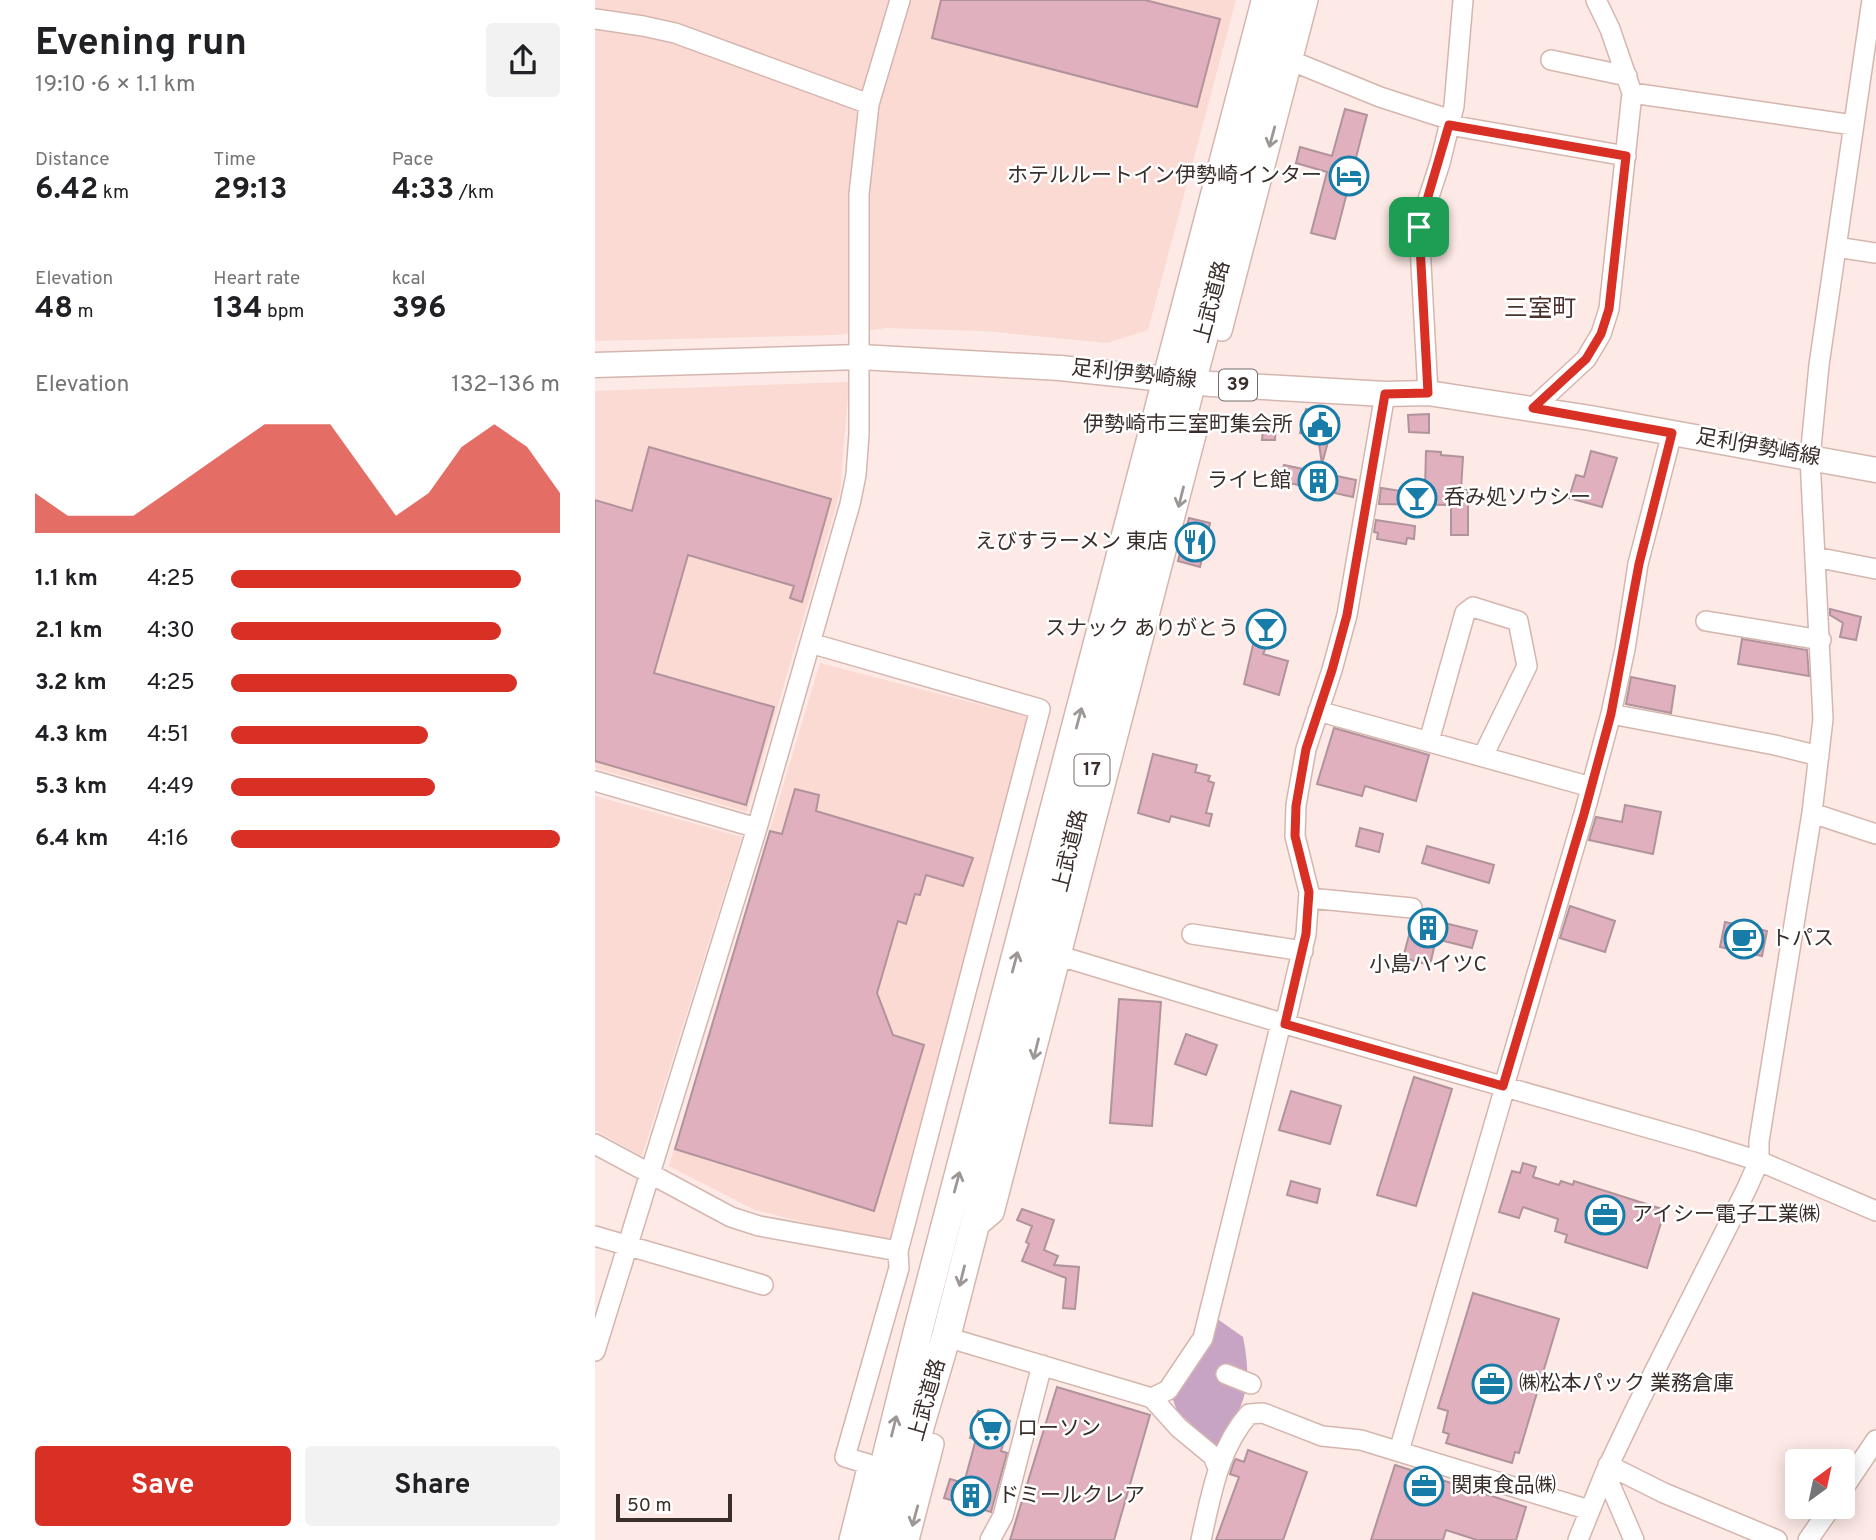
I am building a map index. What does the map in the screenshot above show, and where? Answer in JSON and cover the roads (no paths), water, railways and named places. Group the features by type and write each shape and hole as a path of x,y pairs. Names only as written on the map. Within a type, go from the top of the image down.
{"highway":[{"name":"上武道路","path":"890,1540 974,1230 1151,537 1180,379 1266,0"},
{"name":"上武道路","path":"866,1540 921,1318 1180,379 1249,196 1293,0"}],"main road":[{"name":"足利伊勢崎線","path":"595,365 860,357 1060,368 1210,384 1385,394 1428,393 1533,408 1876,470"}],"street":[{"path":"595,1351 757,828 856,475 860,357 859,194 869,104 900,0"},
{"path":"1222,331 1249,196 1292,61 1308,0"},
{"path":"1428,393 1419,227 1454,106 1463,0"},
{"path":"1533,408 1586,359 1601,334 1609,309 1626,156 1629,85 1596,0"},
{"path":"1578,1540 1607,1469 1759,1161 1759,1140 1812,813 1823,719 1810,458 1819,365 1853,125 1869,61 1872,0"},
{"path":"595,19 675,33 869,104"},
{"path":"1551,60 1629,85 1853,125"},
{"path":"1292,61 1450,122 1626,156"},
{"path":"1836,247 1876,253"},
{"path":"1152,1398 1168,1390 1203,1338 1303,951 1309,892 1295,836 1296,806 1306,749 1347,615 1385,394"},
{"path":"974,1230 994,1213 1198,431"},
{"path":"1399,1451 1611,714 1639,564 1672,433"},
{"path":"1151,537 1163,565"},
{"path":"1815,557 1876,569"},
{"path":"1429,741 1465,613 1473,607 1518,621 1527,666 1483,756"},
{"path":"1706,621 1821,640"},
{"path":"810,643 1039,709 898,1251 899,1268 845,1457 868,1464 849,1540"},
{"path":"1318,711 1591,788"},
{"path":"1611,714 1819,755"},
{"path":"595,781 757,828"},
{"path":"1812,813 1876,834"},
{"path":"1309,898 1412,908"},
{"path":"1192,934 1303,951"},
{"path":"1060,956 1283,1024 1759,1161 1876,1211"},
{"path":"595,1144 731,1217 759,1226 898,1251"},
{"path":"595,1236 763,1285"},
{"path":"946,1337 1152,1398 1179,1428 1213,1456 1218,1468"},
{"path":"990,1540 1003,1516 1042,1365"},
{"path":"1226,1374 1251,1384"},
{"path":"1201,1540 1218,1468 1249,1414 1263,1413 1322,1436 1361,1440 1589,1510"},
{"path":"909,1540 934,1444 916,1439"},
{"path":"1855,1471 1876,1440"},
{"path":"1607,1469 1634,1540"},
{"path":"1607,1469 1777,1540"},
{"path":"1808,1540 1823,1519"}],"place":[{"name":"ホテルルートイン伊勢崎インター","path":"1349,176"},
{"name":"伊勢崎市三室町集会所","path":"1320,425"},
{"name":"ライヒ館","path":"1318,481"},
{"name":"呑み処ソウシー","path":"1417,498"},
{"name":"えびすラーメン 東店","path":"1195,542"},
{"name":"スナック ありがとう","path":"1266,629"},
{"name":"小島ハイツC","path":"1428,928"},
{"name":"トパス","path":"1744,939"},
{"name":"アイシー電子工業㈱","path":"1605,1215"},
{"name":"㈱松本パック 業務倉庫","path":"1492,1384"},
{"name":"ローソン","path":"990,1429"},
{"name":"関東食品㈱","path":"1424,1486"},
{"name":"ドミールクレア","path":"971,1496"}],"district":[{"name":"三室町","path":"1540,310"}]}
